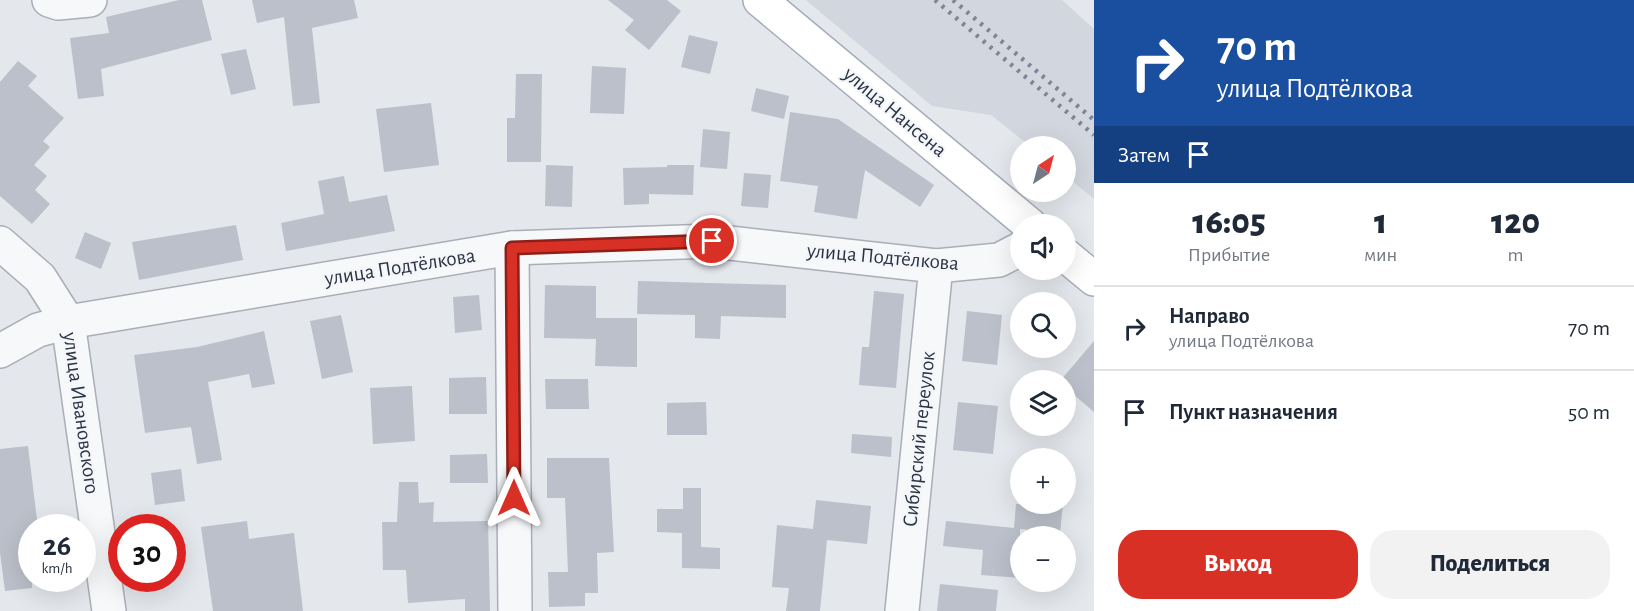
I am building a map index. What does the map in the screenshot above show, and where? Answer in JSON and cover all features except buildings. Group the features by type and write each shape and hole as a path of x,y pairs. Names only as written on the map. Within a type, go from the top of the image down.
{"main road":[{"name":"улица Нансена","path":"760,0 1017,214"},
{"path":"1076,264 1094,279"}],"street":[{"path":"49,0 58,3 90,0"},
{"name":"улица Подтёлкова","path":"0,351 38,330 68,322 512,248 712,241 936,266 999,260 1010,254"},
{"path":"0,243 40,278 68,322"},
{"path":"512,248 515,611"},
{"name":"Сибирский переулок","path":"902,611 936,266"},
{"name":"улица Ивановского","path":"68,322 109,611"}],"shaded area":[{"path":"806,0 1062,0 1094,29 1094,199 1076,184 1076,136 1017,136 991,115 932,106"}],"railway":[{"path":"935,0 1094,135"},
{"path":"953,0 1094,120"}],"route":[{"path":"514,498 512,248 712,241"}]}
